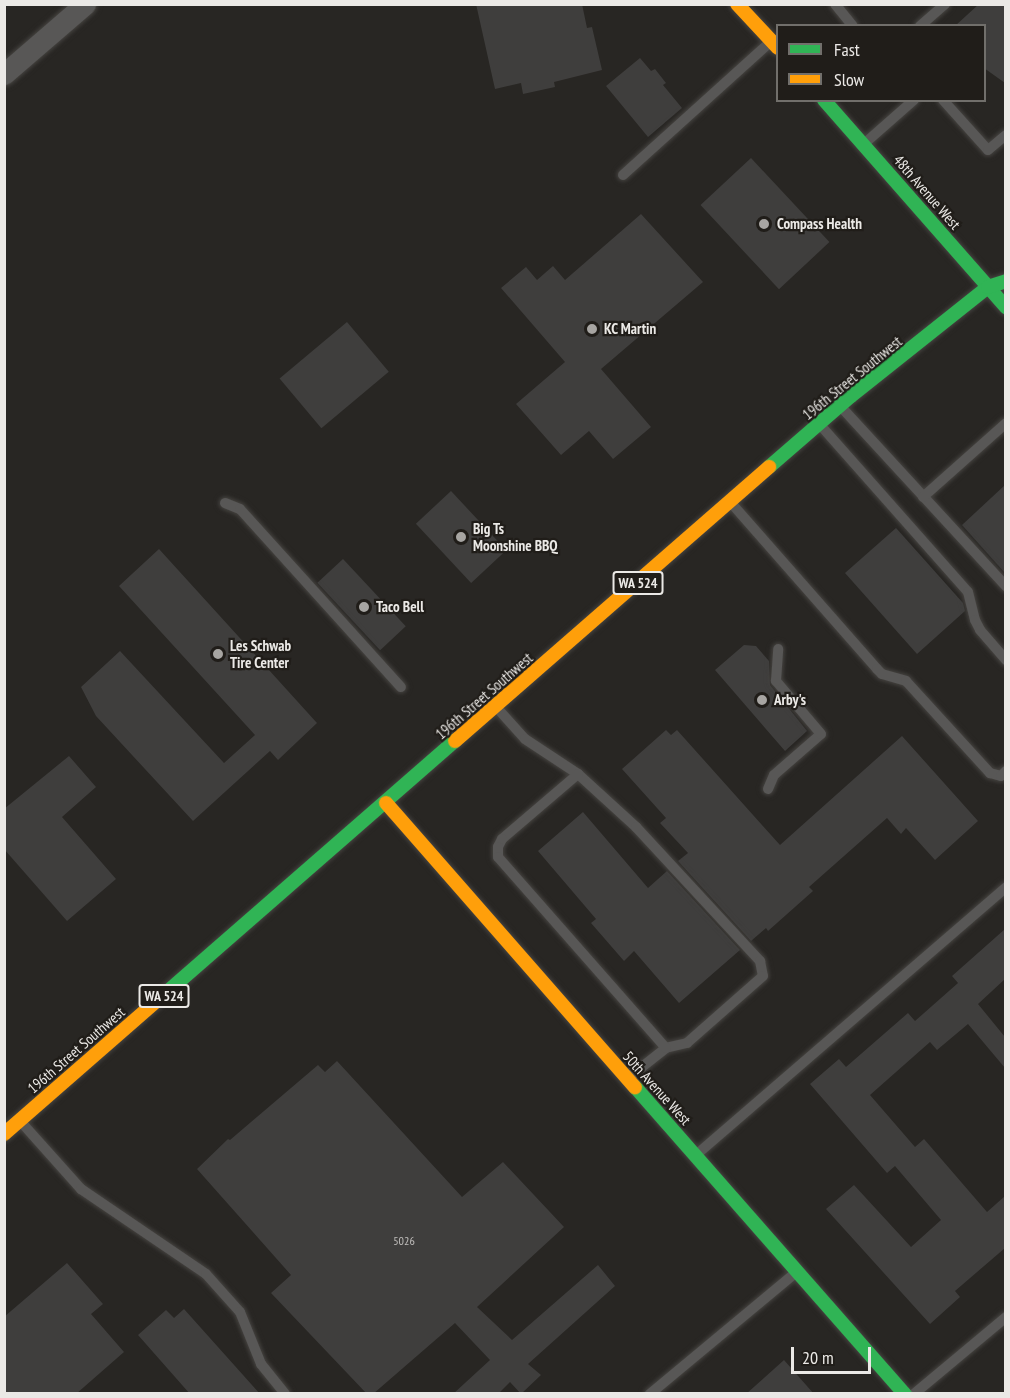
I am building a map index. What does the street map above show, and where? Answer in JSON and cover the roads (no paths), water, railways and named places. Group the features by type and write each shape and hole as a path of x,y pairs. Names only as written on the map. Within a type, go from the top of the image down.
{"main road":[{"path":"737,4 774,44"},
{"name":"48th Avenue West","path":"827,102 1005,307"},
{"name":"196th Street Southwest","path":"4,1134 840,406 988,286 1000,266"},
{"name":"196th Street Southwest","path":"988,286 1005,281"},
{"name":"50th Avenue West","path":"386,803 905,1394"}],"street":[{"path":"4,74 86,4"}],"lane":[{"path":"835,4 851,24"},
{"path":"922,24 945,4"},
{"path":"623,175 774,44"},
{"path":"863,145 912,102"},
{"path":"945,102 988,150 1005,135"},
{"path":"840,406 1005,586"},
{"path":"923,497 1005,423"},
{"path":"820,424 968,592 980,630 1005,660"},
{"path":"731,502 882,674 906,681 990,773 1001,776 1005,771"},
{"path":"225,503 240,509 400,687"},
{"path":"768,789 774,775 821,734 776,681 778,649"},
{"path":"496,707 525,739 578,774 636,827 760,961 763,976 687,1042 666,1048 627,1078"},
{"path":"578,774 502,839 498,847 498,857 666,1048"},
{"path":"696,1155 1005,888"},
{"path":"20,1121 81,1189 206,1274 240,1312 261,1364 285,1394"},
{"path":"650,1394 798,1272"},
{"path":"914,1394 1005,1317"}],"place":[{"name":"Compass Health","path":"764,224"},
{"name":"KC Martin","path":"592,329"},
{"name":"Big Ts Moonshine BBQ","path":"461,537"},
{"name":"Taco Bell","path":"364,607"},
{"name":"Les Schwab Tire Center","path":"218,654"},
{"name":"Arby's","path":"762,700"}]}
